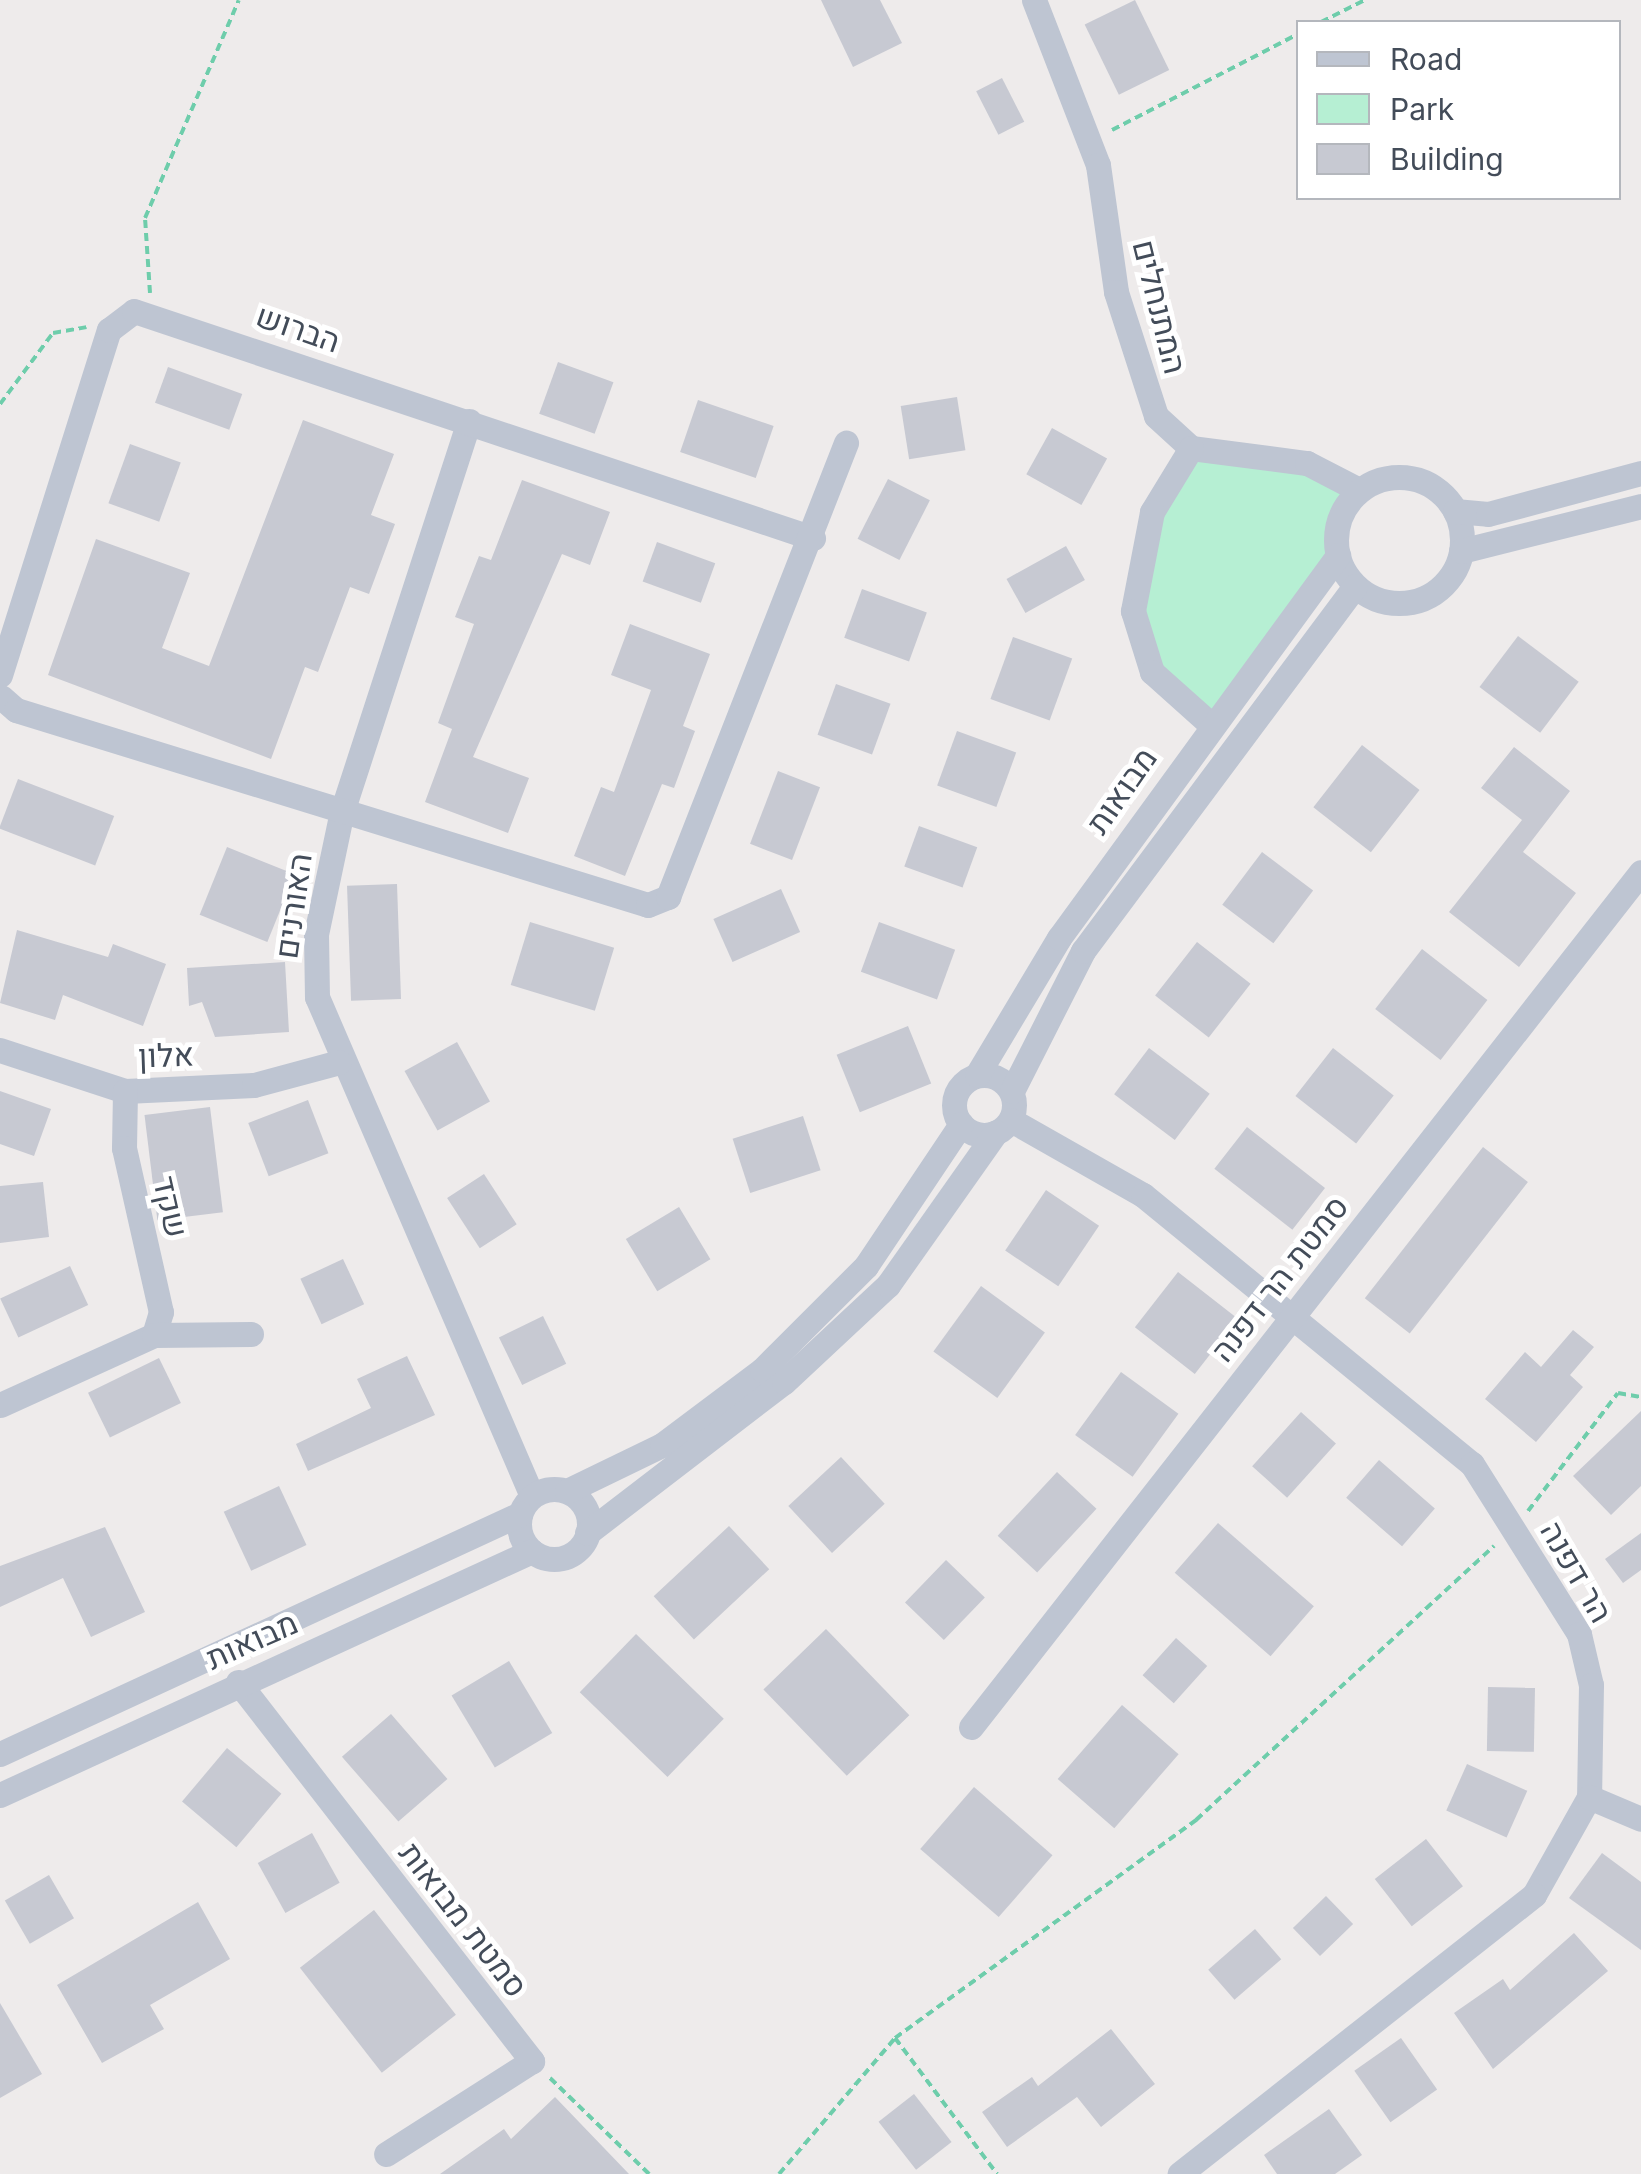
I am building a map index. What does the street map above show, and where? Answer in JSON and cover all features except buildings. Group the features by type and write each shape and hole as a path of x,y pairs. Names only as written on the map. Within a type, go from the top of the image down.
{"street":[{"name":"המתנחלים","path":"1034,0 1089,142 1144,387 1156,416 1191,448"},
{"path":"0,675 109,330 120,321 151,313"},
{"name":"הברוש","path":"151,313 813,538"},
{"name":"האורנים","path":"470,421 342,811 316,934 317,997 339,1062 526,1505"},
{"path":"0,684 0,698 16,710 648,905 668,897 813,538 846,443"},
{"path":"1209,724 1152,672 1133,610 1152,512 1191,448 1307,463 1359,490 1412,478 1455,510 1488,514 1641,473"},
{"path":"1359,490 1341,514 1338,555 1356,586 1390,602 1428,596 1461,552 1641,506"},
{"path":"1455,510 1461,552"},
{"name":"מבואות","path":"960,1124 955,1095 977,1075 1059,938 1209,724 1338,555"},
{"name":"מבואות","path":"1012,1091 1082,951 1356,586"},
{"name":"סמטת הר דפנה","path":"970,1727 1641,872"},
{"name":"אלון","path":"0,1050 125,1091 254,1084 339,1062"},
{"path":"960,1124 866,1266 762,1370 662,1445 567,1491 526,1505 532,1551 564,1556 588,1533 784,1382 888,1285 1003,1126 1012,1091 977,1075"},
{"name":"שקד","path":"125,1091 124,1148 161,1312 154,1335"},
{"name":"הר דפנה","path":"960,1124 1003,1126 1142,1195 1296,1312 1472,1464 1579,1634 1595,1736 1589,1797 1534,1895 1180,2174"},
{"path":"0,1405 154,1335 251,1334"},
{"path":"567,1491 582,1504 588,1533"},
{"name":"מבואות","path":"0,1754 526,1505"},
{"name":"מבואות","path":"0,1794 532,1551"},
{"name":"סמטת מבואות","path":"238,1682 532,2061"},
{"path":"1589,1797 1641,1819"},
{"path":"386,2154 532,2061"}],"path":[{"path":"151,313 145,218 240,0"},
{"path":"1325,20 1364,0"},
{"path":"1089,142 1296,35"},
{"path":"0,404 53,333 120,321"},
{"path":"778,2174 895,2038 1196,1820 1514,1529 1618,1393 1641,1397"},
{"path":"895,2038 997,2174"},
{"path":"532,2061 650,2174"}],"green space":[{"path":"1191,448 1307,463 1359,490 1341,515 1338,555 1209,723 1152,672 1133,611 1152,512"}]}
